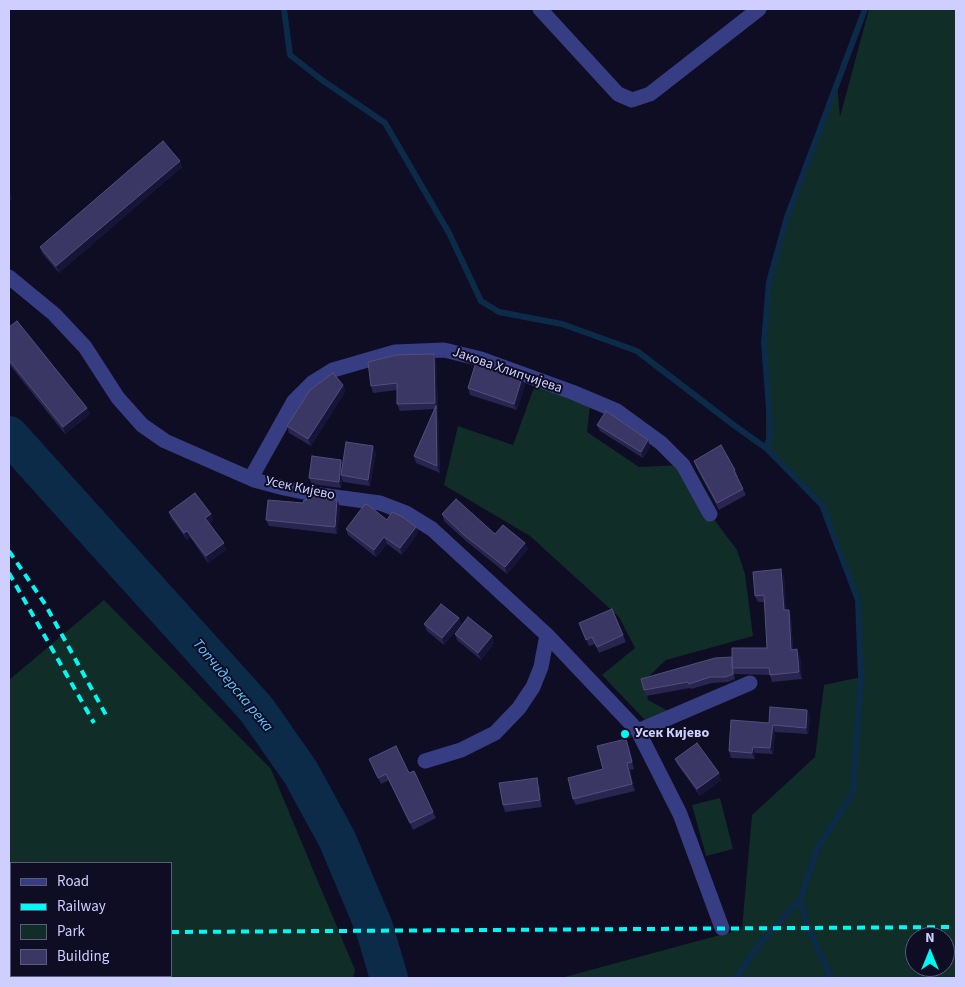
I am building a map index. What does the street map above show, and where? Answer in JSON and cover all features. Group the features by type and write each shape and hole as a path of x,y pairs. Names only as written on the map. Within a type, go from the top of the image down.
{"street":[{"path":"540,9 618,94 632,100 650,94 759,9"},
{"name":"Усек Кијево","path":"9,277 54,314 85,347 118,398 142,425 165,441 252,478 303,492 380,503 406,513 432,528 547,635 638,731 680,814 722,928"},
{"name":"Јакова Хлипчијева","path":"252,478 294,401 312,383 333,370 386,354 444,350 481,359 572,392 617,411 661,443 682,465 710,514"},
{"path":"424,761 461,750 495,733 519,708 534,687 541,667 547,635"},
{"path":"638,731 750,683"}],"green space":[{"path":"869,9 956,9 956,978 561,978 742,929 752,815 815,757 824,685 861,677 858,600 822,505 766,448 766,364 769,282 792,202 837,84 840,117"},
{"path":"535,385 590,406 587,432 639,467 683,465 710,514 737,550 745,574 753,636 666,660 645,680 648,700 668,711 646,721 602,675 635,648 619,617 530,536 444,485 458,426 513,445"},
{"path":"104,600 271,769 355,970 353,978 9,978 9,976 172,977 172,862 10,862 9,930 9,680"},
{"path":"720,798 733,849 706,856 692,805"}],"building":[{"path":"163,141 180,161 56,266 40,247"},
{"path":"17,321 87,408 63,427 9,360 9,327"},
{"path":"434,354 435,403 397,404 397,383 371,386 368,362 396,355"},
{"path":"476,362 522,378 514,404 468,388"},
{"path":"333,373 343,385 308,439 287,426 310,390"},
{"path":"436,406 437,466 414,456"},
{"path":"606,411 648,440 641,452 597,425"},
{"path":"346,442 373,446 368,480 341,475"},
{"path":"721,445 743,489 717,503 694,461"},
{"path":"312,456 341,460 339,482 309,478"},
{"path":"195,493 211,514 205,518 224,543 206,556 187,531 184,533 169,512"},
{"path":"307,496 337,500 335,527 266,520 268,500 303,503"},
{"path":"456,499 495,534 503,525 525,543 505,567 464,535 442,514"},
{"path":"365,504 387,520 392,512 403,517 416,527 400,548 384,537 374,550 346,529"},
{"path":"781,569 784,610 789,610 791,650 797,649 799,672 770,675 769,668 732,668 732,648 767,648 764,595 755,596 753,572"},
{"path":"441,604 459,618 442,638 424,624"},
{"path":"612,609 623,635 597,647 592,637 586,640 579,623"},
{"path":"468,617 492,636 478,653 455,634"},
{"path":"732,657 733,674 726,677 710,677 689,684 688,682 644,690 641,679 715,658"},
{"path":"770,707 807,710 806,728 773,725 770,748 753,747 752,753 729,751 731,720 769,723"},
{"path":"626,739 632,762 627,763 632,784 573,799 568,778 603,769 597,746"},
{"path":"697,743 719,773 697,789 675,759"},
{"path":"396,746 409,773 414,771 433,812 410,823 386,774 378,778 369,759"},
{"path":"537,778 540,800 503,805 499,783"}],"waterway":[{"path":"284,9 290,55 322,80 385,123 449,233 481,301 499,312 562,324 637,351 766,448 771,434 764,343 769,282 787,217 865,9"},
{"name":"Топчидерска река","path":"9,435 257,710 301,773 337,839 374,927 389,978"},
{"path":"766,448 822,505 858,600 861,677 853,793 818,847 800,900 808,927 831,978"},
{"path":"736,978 759,944 800,900"}],"railway":[{"path":"9,551 45,604 106,715"},
{"path":"9,573 94,723"},
{"path":"172,932 956,927"}],"place":[{"name":"Усек Кијево","path":"625,734"}]}
